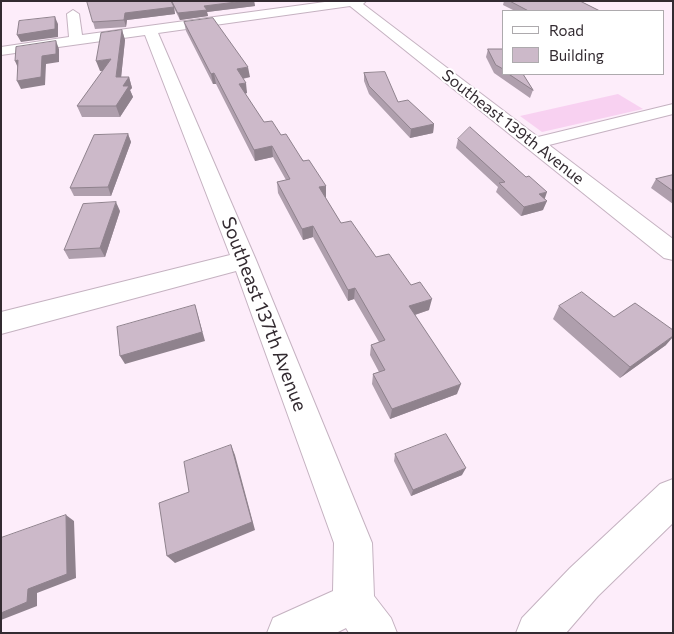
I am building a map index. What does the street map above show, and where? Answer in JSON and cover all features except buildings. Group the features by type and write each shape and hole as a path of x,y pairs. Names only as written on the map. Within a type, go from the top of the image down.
{"street":[{"path":"297,1 310,8"},
{"path":"1,51 357,2"},
{"name":"Southeast 139th Avenue","path":"357,2 673,252"},
{"path":"73,14 76,40"},
{"name":"Southeast 137th Avenue","path":"150,30 244,260 353,542 365,618"},
{"path":"535,143 673,109"},
{"path":"1,323 244,260"},
{"path":"537,633 584,582 673,496"},
{"path":"288,633 365,618"}],"shaded area":[{"path":"618,94 643,109 542,132 520,116"}]}
